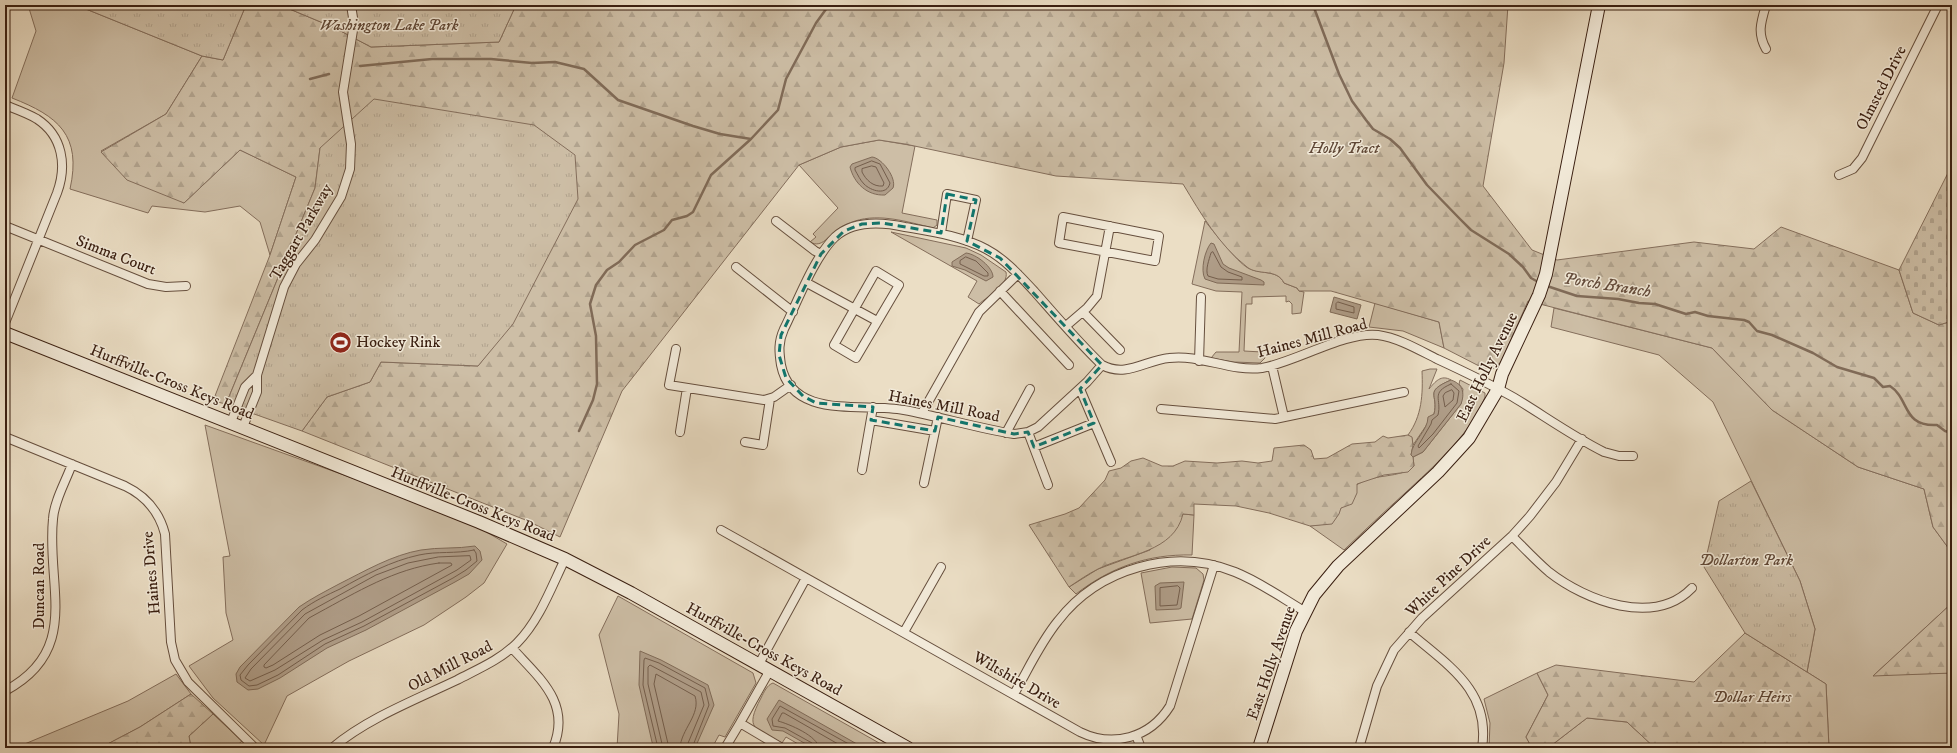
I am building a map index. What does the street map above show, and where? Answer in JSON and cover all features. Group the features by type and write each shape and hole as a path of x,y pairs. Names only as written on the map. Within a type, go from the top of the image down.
{"main road":[{"name":"East Holly Avenue","path":"1259,748 1296,631 1304,611 1326,579 1338,566 1455,455 1479,423 1498,389 1502,374 1540,295 1546,274 1599,5"},
{"name":"Hurffville-Cross Keys Road","path":"5,334 231,422 487,525 565,559 631,593 908,748"}],"street":[{"name":"Taggart Parkway","path":"242,427 257,392 257,375 284,287 296,264 315,240 341,197 350,169 351,144 343,92 354,24 351,5"},
{"path":"1766,5 1760,28 1761,39 1766,49"},
{"name":"Olmsted Drive","path":"1839,175 1853,169 1862,158 1938,5"},
{"path":"5,105 30,116 47,127 58,144 62,158 63,170 60,185 5,323"},
{"path":"940,233 948,194 976,200 967,241"},
{"path":"1063,217 1110,226 1159,236 1155,261 1059,242 1063,217"},
{"path":"776,220 815,251 821,254"},
{"name":"Haines Mill Road","path":"1028,432 1021,434 1006,433 903,409 823,405 803,396 791,385 782,370 779,344 781,335 821,254 837,236 852,227 862,224 887,224 940,233 967,241 993,253 1018,274 1102,365 1112,369 1126,370 1171,358 1199,360 1241,368 1272,366 1354,338 1378,335 1406,344 1498,389 1582,440 1611,454 1633,456"},
{"name":"Simma Court","path":"5,226 148,284 166,287 186,286"},
{"path":"1066,326 1092,304 1098,291 1110,226"},
{"path":"736,267 793,312"},
{"path":"876,271 898,285 877,321 856,358 834,345 876,271"},
{"path":"922,414 975,318 1018,274"},
{"path":"807,283 877,321"},
{"path":"1000,291 1069,365"},
{"path":"1199,360 1201,297"},
{"path":"1083,312 1120,350"},
{"path":"676,349 669,385 770,399 791,385"},
{"path":"1048,485 1028,432 1038,427 1080,389 1102,365"},
{"path":"1272,366 1284,417"},
{"name":"Taggart Parkway","path":"231,422 245,387 257,375"},
{"path":"680,432 687,388"},
{"path":"1006,433 1030,389"},
{"path":"1080,389 1111,462"},
{"path":"1161,409 1265,420 1404,392"},
{"path":"745,442 763,445 770,399"},
{"path":"862,470 873,407"},
{"path":"924,483 938,417"},
{"path":"871,420 935,431"},
{"path":"1034,447 1094,423"},
{"name":"Haines Drive","path":"5,437 131,489 144,497 153,507 165,534 171,642 175,660 183,675 191,685 255,748"},
{"name":"White Pine Drive","path":"1359,748 1381,676 1394,650 1409,632 1512,536 1548,493 1582,440"},
{"name":"Duncan Road","path":"5,691 20,682 34,670 44,656 52,639 56,610 52,519 72,464"},
{"name":"Wiltshire Drive","path":"721,530 1080,732 1094,738 1116,740 1136,735 1159,720 1172,702 1214,565"},
{"path":"1512,536 1555,576 1578,590 1604,601 1626,606 1655,607 1672,603 1680,599 1692,588"},
{"name":"Old Mill Road","path":"332,748 365,725 485,666 512,648 534,620 565,559"},
{"path":"1014,694 1052,628 1071,606 1092,588 1120,573 1153,564 1188,562 1214,565 1243,575 1304,611"},
{"path":"904,632 941,567"},
{"path":"758,664 806,578"},
{"path":"1409,632 1460,677 1476,697 1484,724 1482,748"},
{"path":"512,648 545,685 557,707 559,724 553,748"},
{"path":"725,748 770,670"},
{"path":"740,723 782,748"},
{"path":"1136,735 1142,748"}],"highlighted area":[{"path":"947,194 976,200 967,241 1000,258 1102,365 1080,389 1094,423 1034,447 1028,432 1014,434 938,417 935,431 871,420 873,407 816,403 803,396 786,378 779,355 781,335 821,254 844,231 862,224 882,223 941,233"}],"green space":[{"path":"28,5 76,5 202,56 166,114 101,151 184,203 240,150 296,177 270,255 260,222 240,206 205,212 152,206 148,213 70,189 73,170 72,155 69,141 63,130 54,120 42,112 12,98 36,31"},
{"path":"76,5 246,5 223,60 202,56"},
{"name":"Holly Tract","path":"246,5 280,5 335,28 371,47 499,42 516,5 1508,5 1504,63 1483,186 1532,250 1557,260 1694,242 1754,249 1781,227 1899,270 1913,313 1939,325 1952,321 1952,553 1933,527 1924,489 1858,467 1772,410 1712,348 1528,301 1501,362 1493,369 1483,368 1444,348 1439,322 1331,291 1299,291 1297,288 1284,283 1277,275 1251,270 1219,239 1183,184 1056,176 905,144 879,140 841,147 799,165 622,391 560,537 528,521 302,431 327,397 370,382 381,362 478,366 514,320 320,148 315,188 226,404 213,401 270,255 296,177 240,150 184,203 127,180 101,152 166,114 202,56 223,60"},
{"name":"Washington Lake Park","path":"280,5 516,5 499,42 371,47 335,28"},
{"path":"374,99 534,125 575,155 578,199 513,324 478,366 381,362 370,382 327,397 302,431 226,404 315,188 320,148"},
{"path":"879,140 915,146 902,213 937,220 937,225 933,228 894,219 865,219 842,226 822,243 814,244 810,242 816,237 813,234 838,208 799,165 841,147"},
{"path":"1952,165 1952,321 1939,325 1913,313 1899,270"},
{"path":"1205,221 1243,265 1253,270 1273,274 1284,283 1304,292 1301,313 1292,314 1292,304 1289,301 1286,302 1286,296 1252,297 1252,304 1246,304 1244,351 1262,352 1265,358 1260,363 1234,362 1211,358 1216,352 1239,352 1242,292 1216,291 1192,284"},
{"path":"891,232 966,248 981,255 1006,272 1006,277 997,290 979,304 968,297 977,281"},
{"path":"1375,303 1439,322 1444,348 1403,331 1369,327"},
{"path":"1554,308 1712,348 1772,410 1858,467 1924,489 1933,527 1952,553 1952,603 1874,675 1952,673 1952,748 1829,748 1826,684 1807,672 1815,629 1800,581 1713,402 1659,355 1551,327"},
{"path":"1437,369 1429,389 1441,378 1451,380 1442,384 1435,391 1434,414 1413,445 1412,438 1408,435 1413,428 1421,404 1422,371"},
{"path":"1460,380 1485,393 1485,397 1479,411 1461,437 1427,472 1344,550 1310,526 1332,523 1350,492 1358,484 1372,478 1402,473 1414,466 1413,457 1423,452 1461,404 1463,389 1459,384"},
{"path":"205,425 355,479 483,530 507,544 484,583 466,597 424,625 349,661 287,696 264,745 213,698 189,666 233,640 226,613 223,557 230,556"},
{"path":"1408,435 1412,437 1413,445 1411,455 1413,457 1414,466 1408,472 1384,475 1357,484 1357,493 1352,504 1341,508 1332,524 1310,526 1269,513 1236,506 1194,504 1194,515 1183,514 1178,527 1170,537 1160,544 1136,555 1098,569 1069,587 1029,525 1079,508 1105,480 1109,471 1121,468 1131,461 1143,458 1162,466 1173,466 1185,461 1217,463 1242,461 1258,463 1272,461 1274,448 1304,445 1311,450 1314,459 1327,458 1352,444 1375,442 1383,436 1388,438"},
{"name":"Dollarton Park","path":"1751,481 1800,581 1815,629 1807,672 1745,633 1704,567 1719,501"},
{"path":"1183,514 1194,515 1192,555 1160,557 1131,564 1103,576 1076,594 1069,587 1098,569 1150,550"},
{"path":"1172,567 1196,568 1203,574 1204,580 1192,619 1150,623 1141,573"},
{"path":"618,596 753,673 756,683 725,737 719,735 712,748 617,748 619,714 599,635"},
{"path":"1952,603 1952,673 1873,676"},
{"name":"Dollar Heirs","path":"1745,633 1826,684 1829,748 1655,748 1627,722 1587,718 1548,748 1532,748 1526,737 1548,695 1537,673 1556,665 1694,682"},
{"path":"1537,673 1548,695 1526,737 1532,748 1489,748 1490,723 1484,699"},
{"path":"176,674 191,694 140,727 100,748 15,748 128,701"},
{"path":"773,683 888,748 805,748 786,737 782,743 759,731 753,722 753,716 765,691 769,685"},
{"path":"191,694 213,714 189,736 191,748 100,748 140,727"},
{"path":"213,714 242,741 234,748 191,748 189,736"},
{"path":"1587,718 1627,722 1652,745 1642,748 1548,748"}],"water":[{"path":"872,157 880,161 888,169 893,179 893,188 885,195 878,195 867,191 858,183 852,173 850,167 852,164"},
{"path":"1211,243 1214,244 1223,264 1229,268 1261,280 1264,282 1264,285 1217,283 1205,279 1203,271 1204,260"},
{"path":"966,253 979,258 987,265 993,277 986,281 965,270 952,266 952,262"},
{"path":"1334,297 1361,305 1357,319 1330,312"},
{"path":"1451,380 1458,384 1462,389 1463,396 1461,404 1423,452 1413,457 1411,455 1414,445 1425,427 1428,417 1434,414 1435,391 1442,384"},
{"path":"475,546 480,551 482,560 469,574 455,582 366,630 327,648 280,678 258,689 248,690 237,682 236,674 240,667 299,607 314,598 369,569 410,552 428,549"},
{"path":"1184,582 1181,608 1156,610 1155,586 1160,583"},
{"path":"640,651 661,660 708,685 714,705 695,748 654,748 639,685"},
{"path":"779,700 864,748 813,748 783,731 772,730 767,719"}],"waterway":[{"path":"579,431 593,400 597,384 596,336 590,304 596,285 607,270 619,262 635,245 664,230 672,220 687,216 693,212 711,175 751,139 778,110 786,79 816,23 829,5"},
{"name":"Porch Branch","path":"1313,5 1339,74 1352,101 1373,129 1390,139 1400,148 1427,185 1471,230 1509,254 1523,267 1531,278 1540,283"},
{"path":"360,66 432,59 491,59 532,63 555,62 584,69 618,100 720,134 751,139"},
{"path":"310,79 329,74"},
{"name":"Porch Branch","path":"1547,286 1577,296 1655,304 1686,314 1695,312 1708,316 1744,320 1749,322 1757,331 1772,335 1813,353 1837,367 1874,378 1883,387 1890,386 1896,391 1912,417 1918,422 1937,425 1945,431 1952,433"}],"place":[{"name":"Hockey Rink","path":"341,342"}]}
